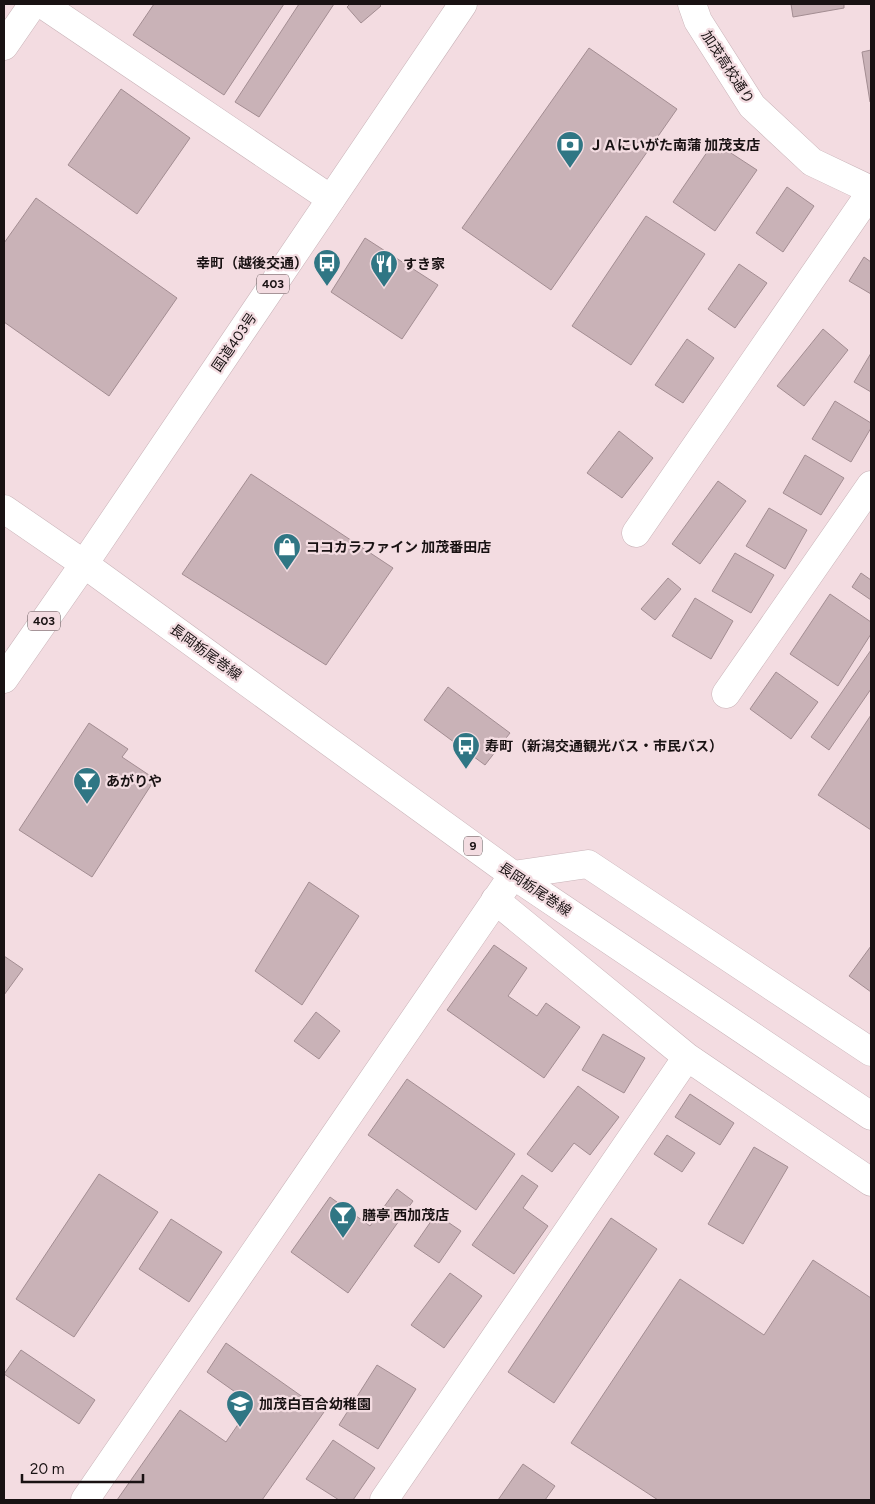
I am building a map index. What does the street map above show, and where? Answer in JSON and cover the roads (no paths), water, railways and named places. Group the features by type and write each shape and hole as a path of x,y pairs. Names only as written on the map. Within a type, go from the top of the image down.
{"main road":[{"path":"4,46 33,4"},
{"path":"42,4 330,199"},
{"name":"国道403号","path":"4,679 84,564 462,4"},
{"name":"加茂高校通り","path":"692,4 698,21 752,106 812,162 871,191"},
{"path":"636,533 871,191"},
{"path":"726,694 871,485"},
{"name":"長岡栃尾巻線","path":"4,510 84,564 513,875 871,1116"},
{"path":"85,1500 513,875 588,864 871,1052"},
{"path":"495,900 687,1056 871,1182"},
{"path":"384,1500 687,1056"}],"place":[{"name":"ＪＡにいがた南蒲 加茂支店","path":"570,169"},
{"name":"幸町（越後交通）","path":"327,287"},
{"name":"すき家","path":"384,288"},
{"name":"ココカラファイン 加茂番田店","path":"287,571"},
{"name":"寿町（新潟交通観光バス・市民バス）","path":"466,770"},
{"name":"あがりや","path":"87,805"},
{"name":"膳亭 西加茂店","path":"343,1239"},
{"name":"加茂白百合幼稚園","path":"240,1428"}]}
